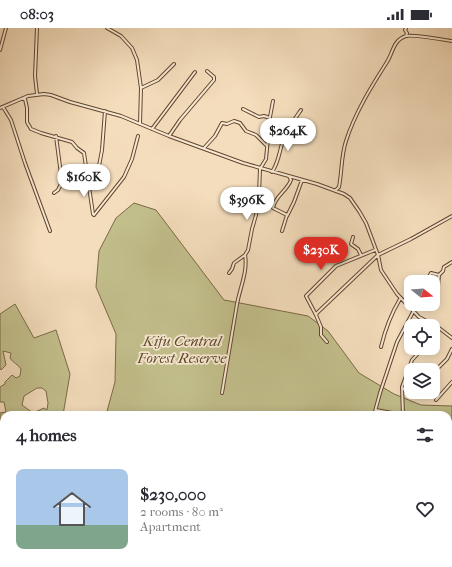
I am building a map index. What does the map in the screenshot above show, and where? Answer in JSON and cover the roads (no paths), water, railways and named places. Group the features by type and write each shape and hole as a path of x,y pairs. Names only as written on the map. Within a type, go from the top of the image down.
{"street":[{"path":"0,50 6,28"},
{"path":"37,94 35,76 38,28"},
{"path":"107,28 121,36 135,53 140,88 140,124"},
{"path":"406,28 406,36"},
{"path":"336,190 339,187 343,150 353,124 371,86 388,61 390,53 397,42 406,36 452,41"},
{"path":"140,88 158,80 174,64"},
{"path":"169,136 180,120 214,80 214,77 207,71"},
{"path":"152,129 195,72"},
{"path":"50,231 27,170 11,120 1,108 37,94 51,95 70,102 105,110 212,152 272,172 336,190 347,196 354,203 366,223 378,255 381,270 404,303"},
{"path":"21,99 25,99 26,120 29,127 41,133 56,136 72,142 84,153 94,215 124,177 132,159 138,136"},
{"path":"229,273 234,263 245,255 248,250 256,215 259,194 260,168 266,159 273,101"},
{"path":"96,182 102,150 105,110"},
{"path":"243,110 259,117 264,116 270,118"},
{"path":"272,172 277,164 283,139 289,125 301,110"},
{"path":"204,148 215,136 222,123 227,124 234,121 240,124 246,131 256,136 267,147"},
{"path":"54,193 58,190 62,182 56,136"},
{"path":"287,216 272,208 278,197 290,184 291,180 289,176"},
{"path":"282,231 302,180"},
{"path":"316,315 378,255 411,239 452,216"},
{"path":"353,237 351,244 358,249 361,255"},
{"path":"327,342 321,335 321,327 306,296 336,266 375,250"},
{"path":"222,393 246,262 245,255"},
{"path":"430,275 431,273 439,275 443,271 444,267 452,262"},
{"path":"381,347 392,312 400,299"},
{"path":"380,411 376,410 380,393 397,342 413,312 422,319"},
{"path":"440,329 452,338"},
{"path":"440,365 452,349"},
{"path":"403,411 402,387 412,360 417,355"},
{"path":"436,400 452,382"}],"park label":[{"name":"Kifu Central Forest Reserve","path":"182,350"}]}
